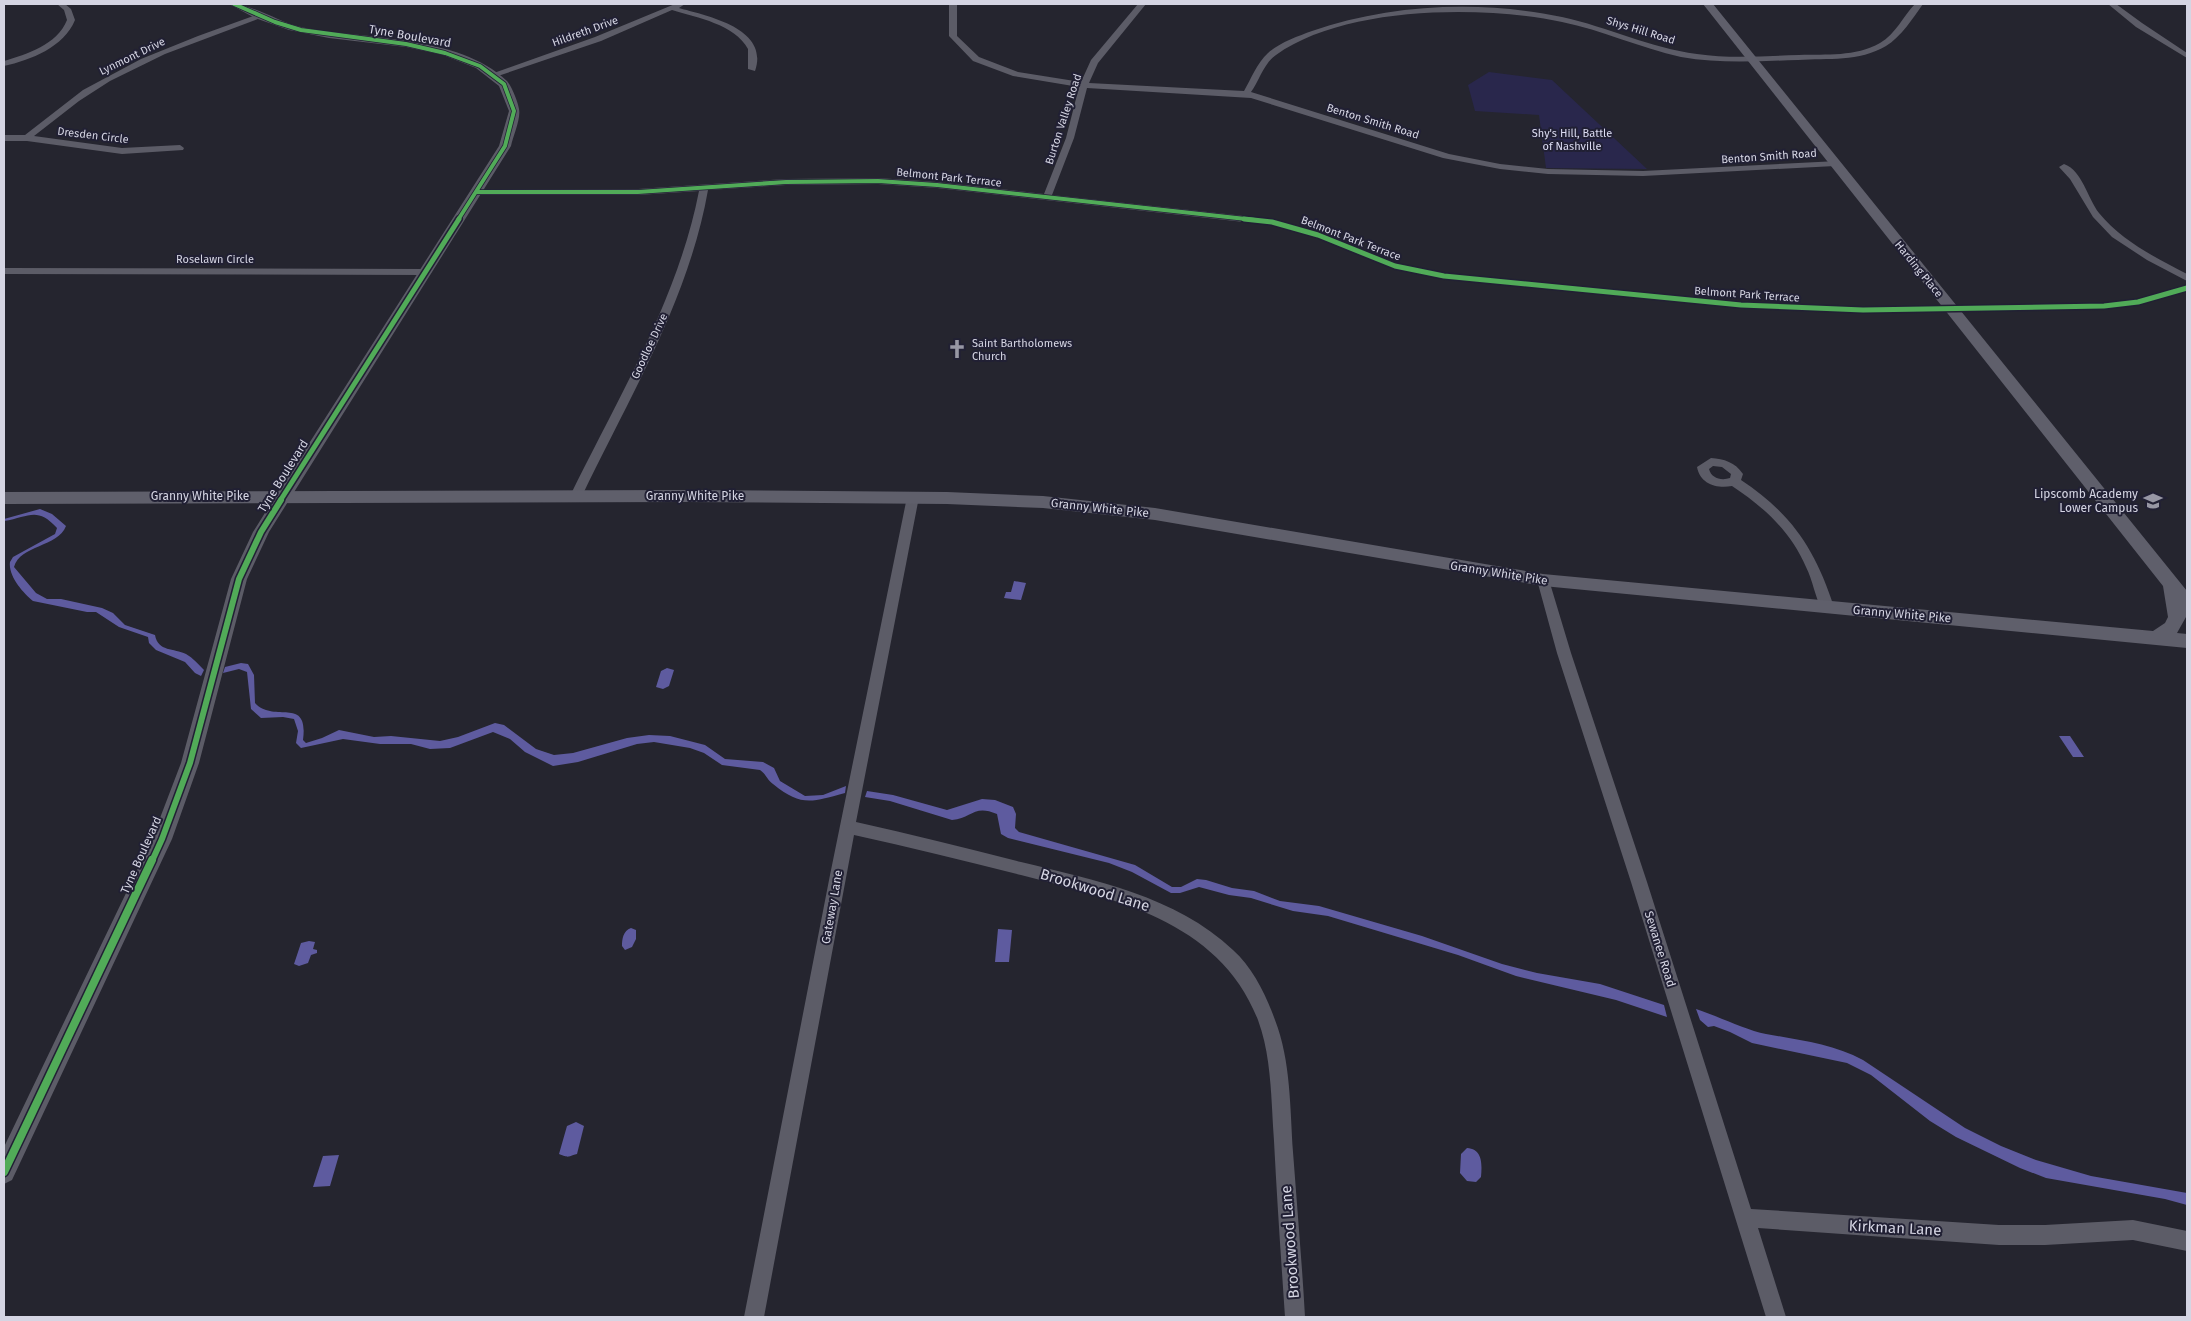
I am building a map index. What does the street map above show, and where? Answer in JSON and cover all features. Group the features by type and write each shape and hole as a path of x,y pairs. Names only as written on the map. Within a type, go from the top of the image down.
{"main road":[{"name":"Harding Place","path":"1708,4 2187,603"},
{"name":"Granny White Pike","path":"4,498 283,496 913,497 1098,506 1543,580 2187,641"},
{"path":"2156,638 2171,630 2176,623 2177,608 2171,583"}],"street":[{"path":"4,64 46,47 64,34 71,20 67,9 61,4"},
{"name":"Tyne Boulevard","path":"4,1172 162,838 190,763 239,579 261,532 505,146 515,122 515,106 511,94 495,74 475,62 440,51 302,30 259,17 234,4"},
{"name":"Hildreth Drive","path":"495,74 598,40 681,4"},
{"name":"Benton Smith Road","path":"953,4 949,15 951,30 957,44 975,59 1010,73 1041,81 1084,85 1246,94 1452,157 1522,168 1654,174 1835,163"},
{"name":"Burton Valley Road","path":"1047,197 1070,138 1084,85 1094,62 1142,4"},
{"name":"Shys Hill Road","path":"1246,94 1272,54 1319,29 1368,18 1422,12 1474,10 1516,13 1560,19 1596,27 1673,52 1699,57 1752,59 1852,56 1882,46 1897,34 1913,9 1919,4"},
{"path":"2112,4 2187,56"},
{"path":"672,8 722,25 738,33 752,50 752,69"},
{"name":"Lynmont Drive","path":"27,138 71,102 106,80 170,50 259,17"},
{"name":"Dresden Circle","path":"4,138 27,138 122,151 180,148"},
{"path":"2064,167 2074,176 2094,213 2108,228 2130,245 2187,278"},
{"name":"Belmont Park Terrace","path":"476,192 609,192 804,182 878,181 937,185 1241,217 1282,224 1318,235 1395,266 1456,278 1765,306 1863,310 2104,306 2138,302 2187,288"},
{"name":"Goodloe Drive","path":"576,496 652,343 694,233 704,188"},
{"name":"Roselawn Circle","path":"4,271 426,272"},
{"path":"1734,481 1773,510 1802,544 1816,574 1827,607"},
{"name":"Gateway Lane","path":"754,1317 913,497"},
{"name":"Sewanee Road","path":"1543,580 1564,654 1640,882 1776,1317"},
{"name":"Brookwood Lane","path":"848,827 974,856 1138,901 1158,909 1201,933 1219,947 1235,964 1258,999 1273,1042 1278,1083 1295,1317"},
{"name":"Kirkman Lane","path":"1745,1218 1999,1235 2045,1235 2133,1230 2187,1241"}],"green space":[{"name":"Shy's Hill, Battle of Nashville","path":"1489,72 1552,80 1647,169 1546,168 1539,115 1475,111 1468,85"}],"shaded area":[{"path":"40,509 52,514 66,526 62,533 55,538 24,554 14,567 36,593 47,599 61,599 102,608 113,613 125,625 155,635 159,644 163,647 189,656 204,670 201,676 195,673 185,662 156,650 149,643 148,637 119,627 96,612 87,612 33,601 25,594 11,573 10,562 13,557 55,534 57,528 50,521 38,515 4,521 4,519"},
{"path":"1014,581 1026,583 1021,600 1004,598 1006,592 1011,592"},
{"path":"241,663 248,664 254,675 255,703 263,709 288,712 301,718 303,740 306,743 339,730 374,737 391,736 440,741 458,737 495,723 504,725 536,749 554,755 573,753 627,738 649,735 670,736 705,745 725,759 763,762 774,768 780,781 805,796 823,795 846,786 845,793 824,799 799,799 783,791 760,770 722,765 704,753 690,748 654,742 637,744 578,762 553,766 525,752 510,739 493,732 450,748 430,749 411,744 380,744 343,739 301,748 296,743 298,731 294,719 283,717 261,718 251,709 247,672 239,669 223,673 225,667"},
{"path":"667,668 674,670 669,686 663,689 656,687 661,671"},
{"path":"2059,736 2070,736 2084,757 2073,757"},
{"path":"867,791 893,795 947,810 982,799 995,800 1013,807 1016,814 1015,828 1019,832 1135,865 1172,887 1181,887 1197,879 1206,880 1232,888 1254,891 1280,901 1319,906 1422,936 1502,964 1537,973 1600,984 1664,1005 1667,1017 1616,1000 1516,976 1458,955 1328,916 1293,911 1251,898 1229,895 1199,887 1180,893 1171,893 1132,872 1109,863 1008,838 1001,834 997,814 989,811 978,811 952,820 890,801 865,797"},
{"path":"631,928 636,930 636,939 632,947 625,950 622,946 623,938 626,931"},
{"path":"998,929 1012,930 1009,962 995,962"},
{"path":"315,942 313,949 317,950 317,953 311,955 308,963 299,966 294,964 301,943"},
{"path":"1696,1009 1758,1032 1816,1043 1840,1050 1863,1060 1965,1128 2001,1146 2036,1160 2091,1176 2187,1193 2187,1205 2165,1199 2046,1178 2020,1168 1956,1137 1930,1121 1871,1075 1847,1063 1752,1043 1714,1026 1708,1027 1700,1020"},
{"path":"576,1122 584,1126 577,1154 568,1157 559,1154 567,1126"},
{"path":"1467,1148 1479,1154 1481,1177 1476,1182 1467,1181 1460,1173 1461,1154"},
{"path":"339,1155 330,1186 313,1187 323,1156"}],"cycle path":[{"path":"4,1172 162,839 190,763 239,579 261,532 505,146 514,111 504,84 480,66 445,53 406,44 329,35 292,28 234,4"},
{"path":"476,192 638,192 786,182 878,181 937,185 1272,222 1318,235 1395,266 1444,276 1741,305 1863,310 2104,306 2138,302 2187,288"}],"place":[{"name":"Saint Bartholomews Church","path":"957,349"},
{"name":"Lipscomb Academy Lower Campus","path":"2153,501"}]}
